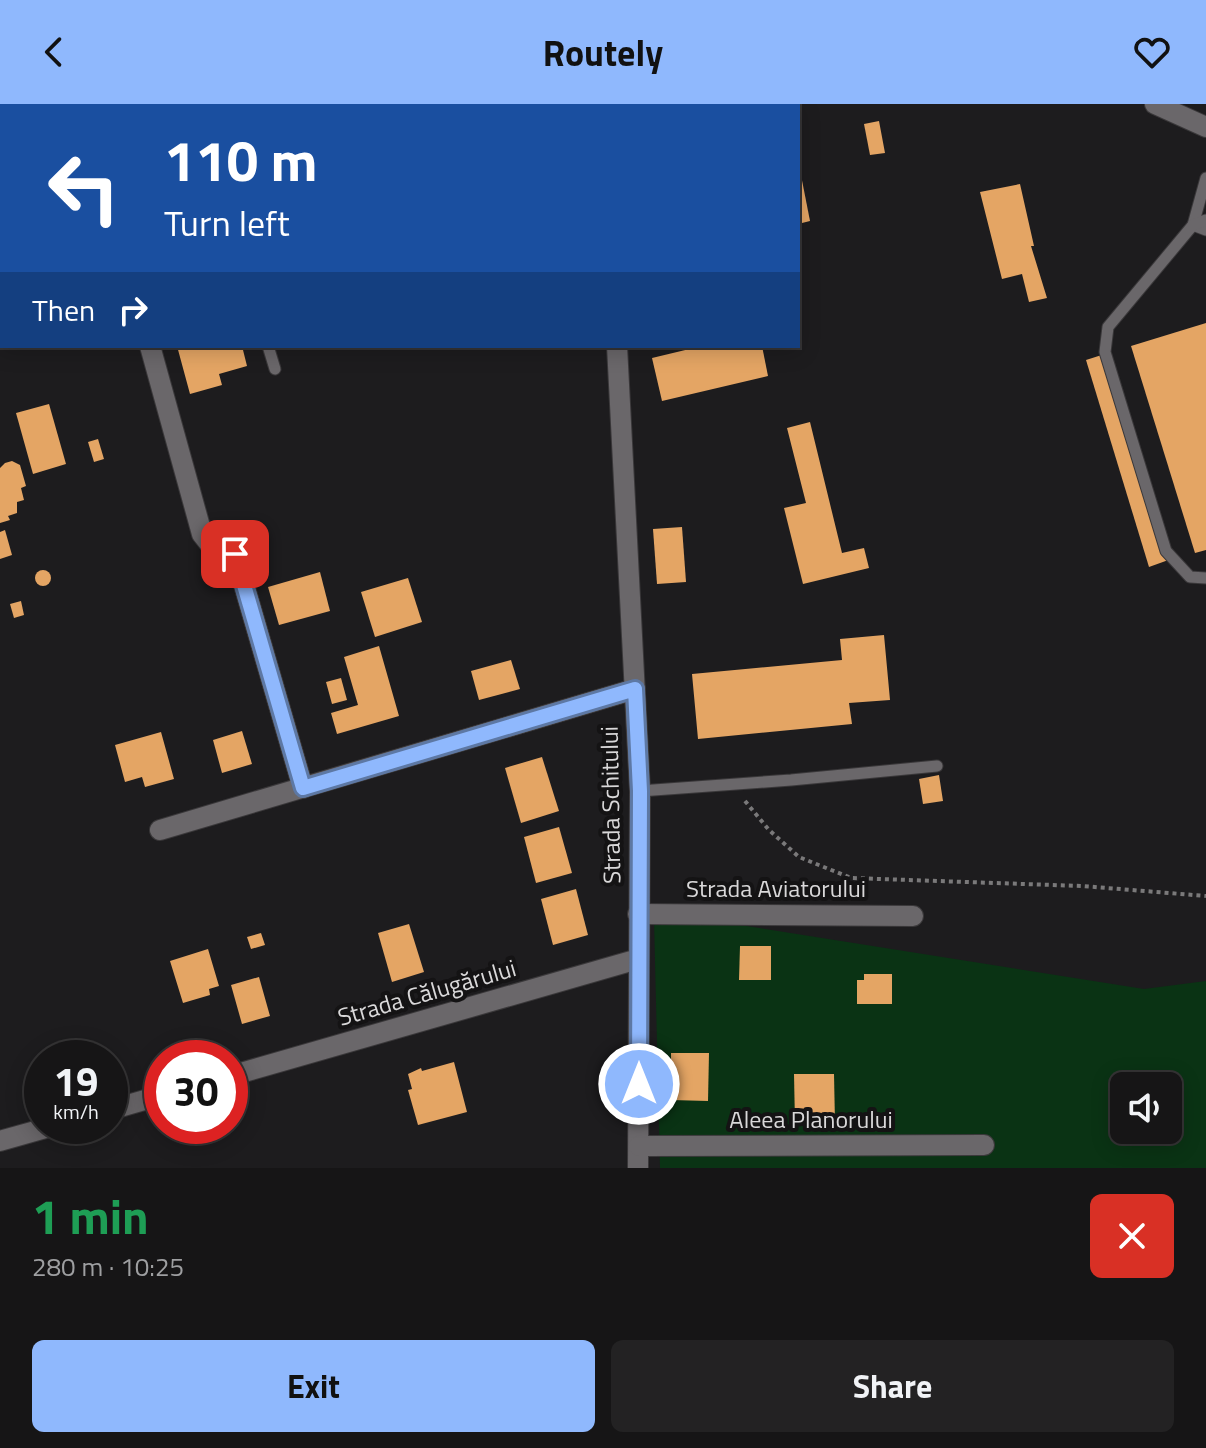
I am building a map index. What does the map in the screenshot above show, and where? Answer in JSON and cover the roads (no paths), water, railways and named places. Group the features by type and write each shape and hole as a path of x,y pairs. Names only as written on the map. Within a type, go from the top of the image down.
{"street":[{"path":"1155,104 1206,127"},
{"path":"151,348 202,534 213,548 235,554 303,788"},
{"name":"Strada Schitului","path":"617,348 640,791 638,1168"},
{"path":"160,830 635,689"},
{"name":"Strada Aviatorului","path":"638,914 913,916"},
{"name":"Strada Călugărului","path":"248,1071 638,959"},
{"path":"0,1141 24,1134"},
{"name":"Aleea Planorului","path":"639,1146 984,1145"}],"lane":[{"path":"1206,178 1193,225 1108,327 1105,352 1166,551 1190,577 1206,578"},
{"path":"1193,225 1206,220"},
{"path":"1193,225 1206,230"},
{"path":"269,348 275,369"},
{"path":"640,791 937,766"}]}
